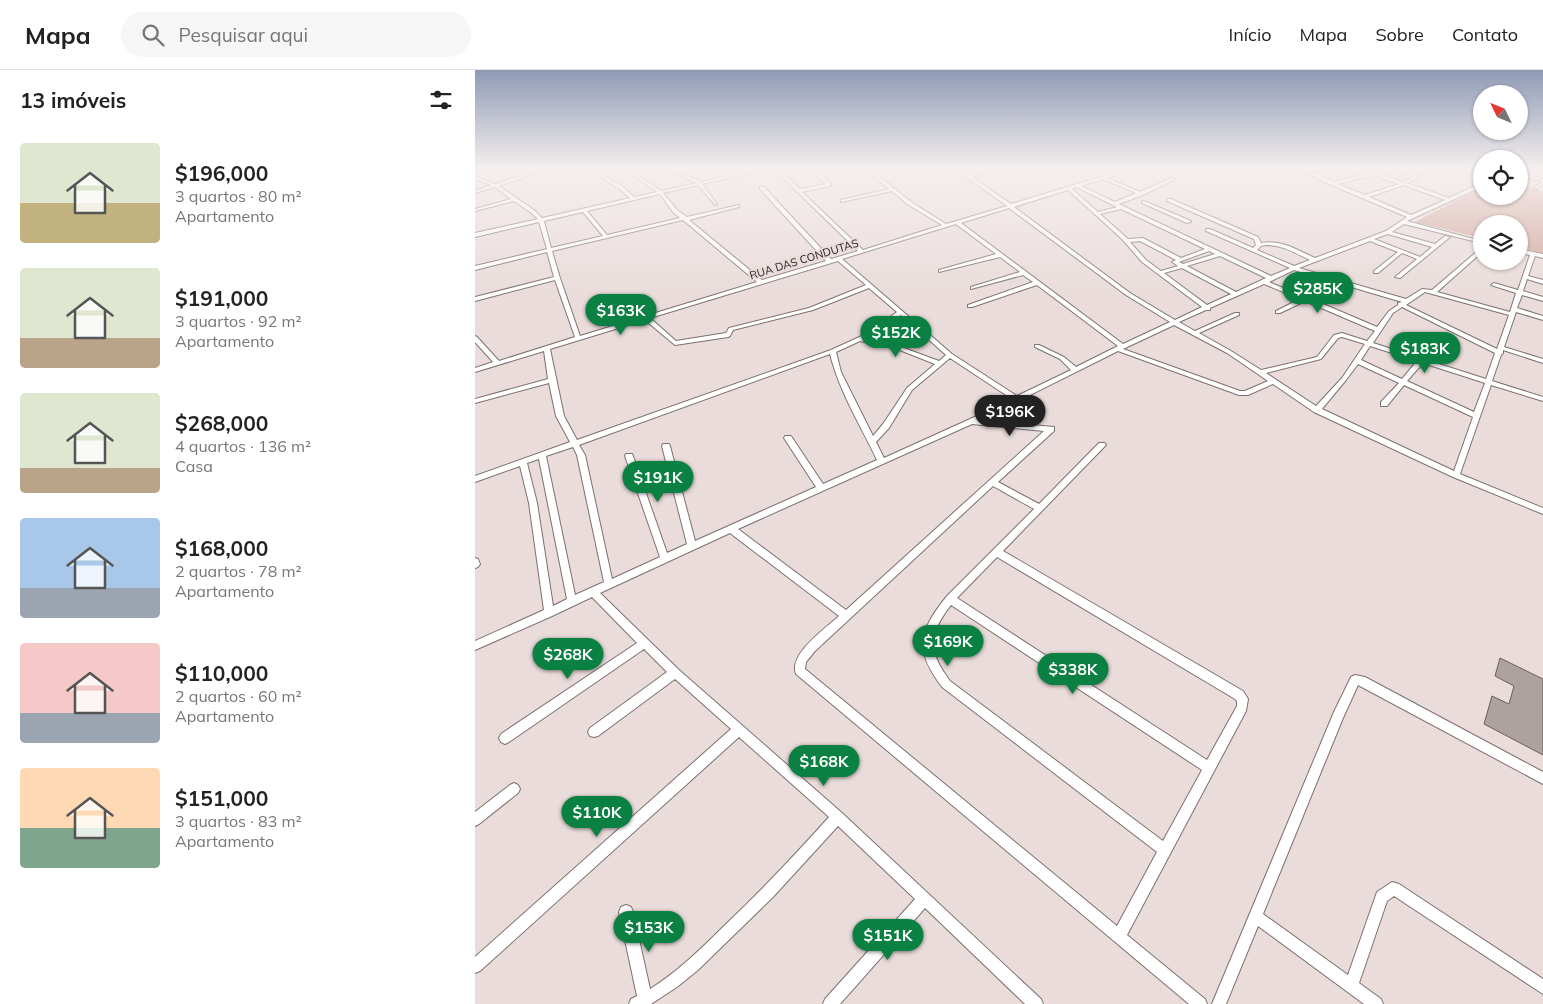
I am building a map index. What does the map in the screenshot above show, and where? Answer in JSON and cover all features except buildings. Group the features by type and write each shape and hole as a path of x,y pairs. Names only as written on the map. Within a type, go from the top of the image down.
{"street":[{"path":"529,211 541,220 551,250 557,278 578,338"},
{"path":"475,235 581,211"},
{"path":"584,211 606,237"},
{"path":"675,211 760,282"},
{"path":"475,268 719,211"},
{"path":"783,211 830,262"},
{"path":"819,211 862,252"},
{"path":"923,211 946,226"},
{"name":"RUA DAS CONDUTAS","path":"475,370 996,211"},
{"path":"1016,211 1128,294 1229,352 1317,410 1456,475 1543,511"},
{"path":"1095,211 1127,241 1144,261 1208,308"},
{"path":"1098,213 1108,211"},
{"path":"1130,211 1221,254 1269,281 1378,330"},
{"path":"1163,211 1189,222"},
{"path":"1192,211 1256,238 1259,245"},
{"path":"1395,211 1411,218"},
{"path":"475,646 730,528 971,422 1121,348 1294,268 1388,232 1427,211"},
{"path":"1182,224 1204,216"},
{"path":"1404,222 1473,240"},
{"path":"958,223 1121,348 1239,393 1246,393 1272,382"},
{"path":"1202,233 1225,225"},
{"path":"1169,229 1175,226"},
{"path":"1208,230 1294,268 1402,303 1501,350 1543,361"},
{"path":"1388,232 1436,246"},
{"path":"1399,276 1447,237"},
{"path":"1127,241 1141,239 1179,259"},
{"path":"1370,239 1421,258"},
{"path":"1253,250 1259,245 1269,242 1314,260"},
{"path":"1210,249 1175,262 1237,295"},
{"path":"1376,272 1402,251"},
{"path":"1528,253 1543,256"},
{"path":"1160,273 1221,254"},
{"path":"1456,475 1533,254"},
{"path":"941,271 1000,255"},
{"path":"1434,292 1473,257"},
{"path":"839,259 950,355 1017,400"},
{"path":"973,288 1023,273"},
{"path":"1524,277 1543,282"},
{"path":"475,299 557,278"},
{"path":"970,306 1037,283"},
{"path":"1494,285 1543,299"},
{"path":"645,318 675,343 728,335 731,329 811,309 868,286"},
{"path":"1317,410 1358,361 1385,319 1402,303 1424,290 1543,318"},
{"path":"1278,312 1306,298"},
{"path":"475,479 833,351 860,339 900,313"},
{"path":"1195,333 1237,314"},
{"path":"1259,373 1319,358 1337,334 1543,399"},
{"path":"475,338 497,363"},
{"path":"860,339 899,348 938,363"},
{"path":"1037,346 1063,358 1076,371"},
{"path":"547,348 551,380 560,416 581,455 609,585"},
{"path":"833,351 838,372 882,462"},
{"path":"871,442 886,426 909,389 938,363 950,355"},
{"path":"1358,361 1476,416"},
{"path":"1383,404 1404,383 1421,361"},
{"path":"475,401 551,380"},
{"path":"971,422 1051,429 801,659 800,671 1199,1004"},
{"path":"788,438 821,488"},
{"path":"666,446 692,546"},
{"path":"1103,446 934,618 927,646 930,661 937,674 946,684 1165,850"},
{"path":"541,455 572,602"},
{"path":"629,456 665,559"},
{"path":"523,462 533,503 549,613"},
{"path":"992,482 1040,508"},
{"path":"730,528 846,616"},
{"path":"997,552 1243,699 1242,707 1119,936"},
{"path":"593,592 675,673 838,818 1036,1004"},
{"path":"951,599 1209,768"},
{"path":"505,738 645,643"},
{"path":"594,732 675,673"},
{"path":"1219,1004 1338,716 1355,680 1361,680 1543,778"},
{"path":"475,966 739,730"},
{"path":"475,820 514,789"},
{"path":"626,912 641,1002 687,972 754,908 838,818"},
{"path":"1351,986 1382,897 1392,889 1399,891 1543,986"},
{"path":"830,1004 924,899"},
{"path":"1255,916 1375,1004"}],"shaded area":[{"path":"1437,211 1543,211 1543,253 1528,249 1528,215 1473,215 1473,236 1415,222"}]}
